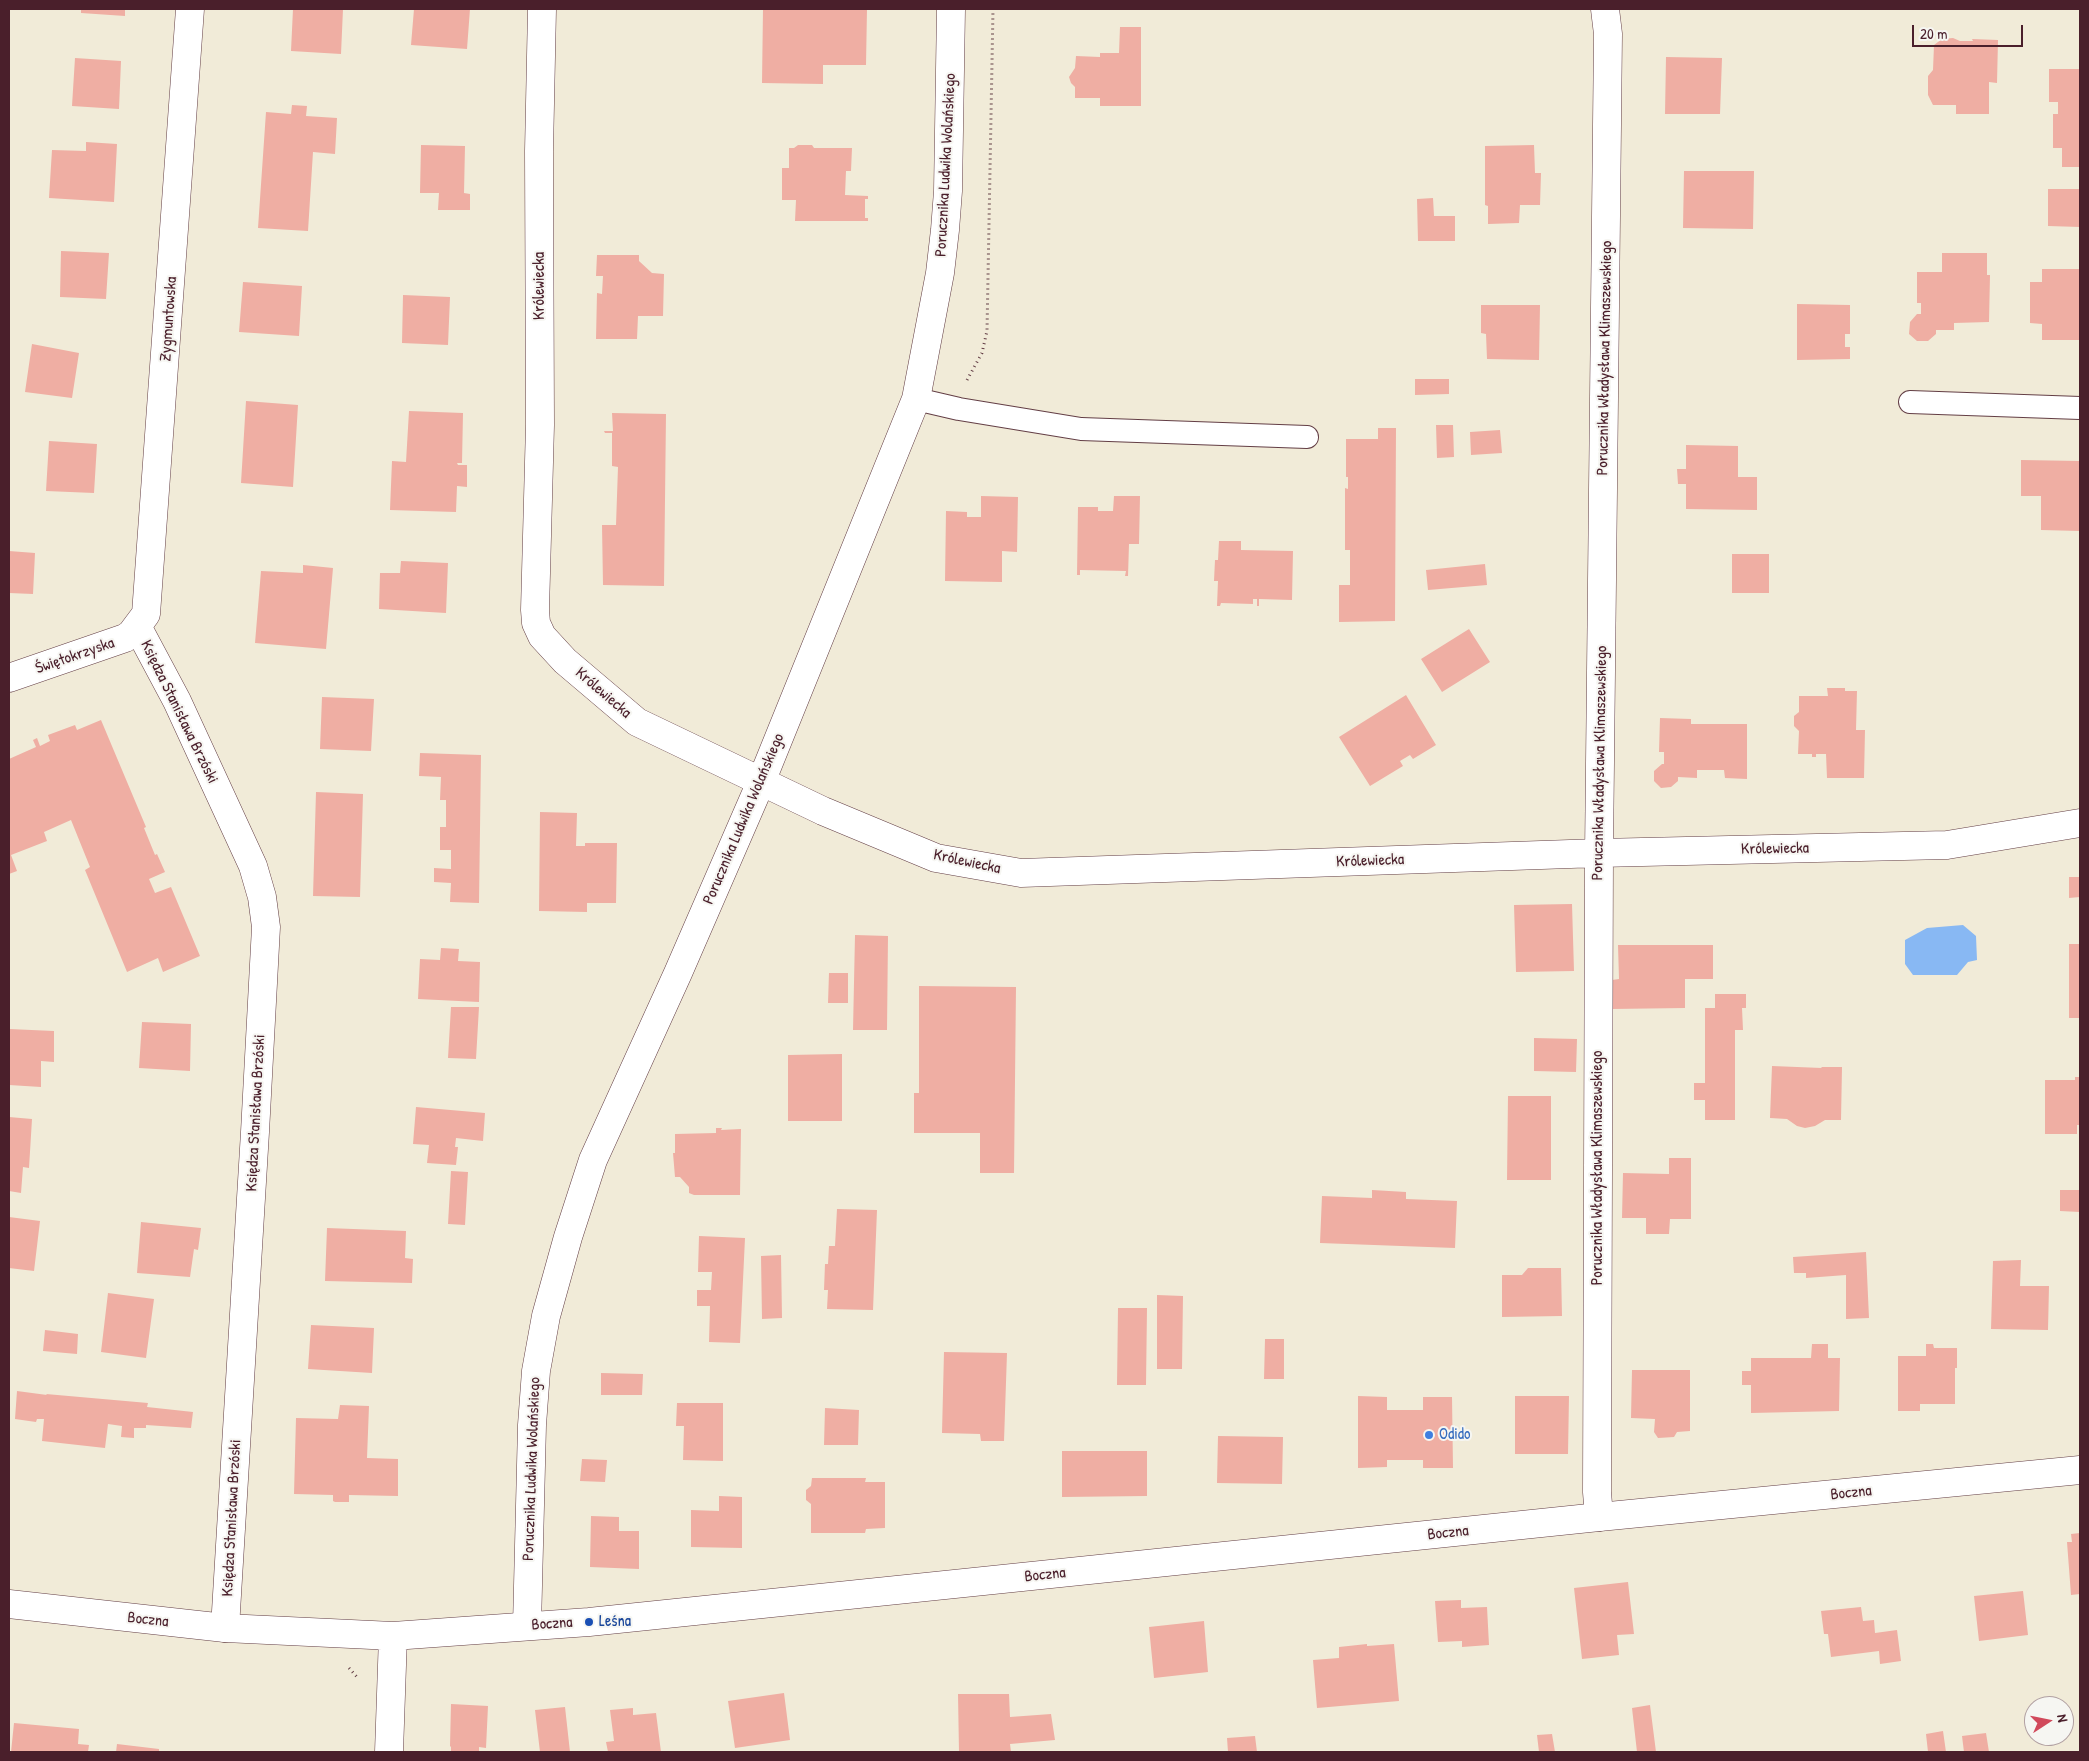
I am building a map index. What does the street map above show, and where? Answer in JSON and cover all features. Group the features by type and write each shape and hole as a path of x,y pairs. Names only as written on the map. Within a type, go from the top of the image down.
{"street":[{"name":"Zygmuntowska","path":"137,626 146,614 148,599 190,9"},
{"name":"Królewiecka","path":"542,9 539,151 540,424 534,610 536,623 542,636 565,660 637,722 761,782 936,858 1021,873 1599,853 1947,845 2060,828 2080,823"},
{"name":"Porucznika Ludwika Wolańskiego","path":"528,1626 532,1425 536,1371 546,1316 568,1237 593,1160 678,973 761,782 916,399 940,273 945,230 948,191 951,9"},
{"name":"Porucznika Władysława Klimaszewskiego","path":"1599,1517 1597,1492 1599,853 1608,34 1606,9"},
{"name":"Świętokrzyska","path":"9,678 125,638 137,626"},
{"name":"Księdza Stanisława Brzóski","path":"137,626 177,700 253,866 262,898 266,928 225,1628"},
{"name":"Boczna","path":"9,1604 225,1628 393,1636 589,1622 1599,1517 2080,1470"},
{"path":"389,1752 393,1636"}],"lane":[{"path":"916,399 959,409 1081,429 1307,437"},
{"path":"1910,402 2080,408"}],"path":[{"path":"959,409 970,374 982,353 986,331 993,9"},
{"path":"344,1666 351,1669 362,1683"}],"water":[{"path":"1963,925 1976,936 1977,960 1968,962 1957,975 1913,975 1905,964 1905,940 1927,928"}],"building":[{"path":"81,9 125,9 125,16 81,13"},
{"path":"293,9 343,9 341,54 291,51"},
{"path":"414,9 470,9 467,49 411,45"},
{"path":"763,9 867,9 866,65 823,65 823,84 762,83"},
{"path":"1120,27 1141,27 1141,106 1100,106 1100,98 1075,98 1075,87 1069,77 1075,68 1076,56 1100,57 1100,53 1119,53"},
{"path":"1953,38 1960,41 1973,41 1972,39 1998,40 1997,83 1989,82 1989,114 1956,114 1956,105 1933,105 1928,95 1928,76 1933,70 1934,45 1942,39"},
{"path":"1666,57 1722,58 1720,114 1665,114"},
{"path":"75,58 121,61 119,109 72,106"},
{"path":"2049,69 2080,69 2080,167 2062,167 2062,148 2053,148 2053,114 2058,114 2058,102 2049,102"},
{"path":"292,105 307,106 306,116 337,118 335,154 313,152 308,231 258,228 266,112 291,114"},
{"path":"86,142 117,144 114,202 49,198 52,150 86,151"},
{"path":"421,145 465,146 464,193 470,194 470,210 438,210 439,193 420,193"},
{"path":"798,145 812,145 814,148 852,148 851,171 846,171 845,195 868,196 868,199 865,199 865,218 868,218 868,221 795,221 796,200 782,200 782,168 789,168 789,148 794,148"},
{"path":"1534,145 1535,173 1541,173 1540,205 1520,205 1519,223 1488,224 1488,206 1485,205 1485,146"},
{"path":"1684,171 1754,171 1753,229 1683,228"},
{"path":"2048,189 2080,189 2080,227 2048,226"},
{"path":"1433,198 1434,216 1455,216 1455,241 1418,241 1417,199"},
{"path":"61,251 109,253 106,299 60,297"},
{"path":"1942,253 1987,253 1987,275 1990,275 1989,322 1954,323 1954,330 1936,330 1936,334 1928,341 1917,341 1909,334 1910,322 1917,314 1921,314 1921,303 1917,303 1917,272 1942,272"},
{"path":"597,255 639,255 639,261 652,273 664,274 663,316 638,316 637,339 596,339 597,293 602,294 603,276 596,276"},
{"path":"2042,269 2080,269 2080,340 2042,340 2042,324 2030,323 2030,282 2042,282"},
{"path":"243,282 302,286 299,336 239,332"},
{"path":"403,295 450,297 448,345 402,343"},
{"path":"1797,304 1850,305 1850,334 1845,334 1845,347 1850,347 1850,359 1797,360"},
{"path":"1481,305 1540,305 1539,360 1487,359 1486,334 1481,333"},
{"path":"32,344 79,353 72,398 25,392"},
{"path":"1415,379 1449,379 1449,394 1415,395"},
{"path":"246,401 298,405 293,487 241,483"},
{"path":"409,411 463,413 462,463 457,463 458,465 467,465 467,487 457,486 456,512 390,510 392,461 406,462"},
{"path":"612,413 666,414 664,586 603,585 602,525 616,525 618,467 612,466 612,433 605,433 604,431 613,431"},
{"path":"1436,425 1453,425 1454,457 1437,458"},
{"path":"1378,428 1396,428 1395,621 1339,622 1339,585 1350,585 1350,550 1345,550 1345,488 1348,489 1348,477 1346,477 1346,439 1378,439"},
{"path":"1500,430 1502,453 1471,455 1470,432"},
{"path":"49,441 97,444 94,493 46,491"},
{"path":"1686,445 1738,446 1738,477 1757,477 1757,510 1686,509 1686,484 1678,484 1677,469 1686,469"},
{"path":"2021,460 2080,461 2080,531 2041,530 2041,496 2021,496"},
{"path":"981,496 1018,497 1017,552 1002,551 1002,582 945,581 946,511 967,512 967,517 981,517"},
{"path":"1114,496 1140,496 1139,544 1129,544 1128,576 1125,576 1126,571 1080,570 1080,575 1077,575 1078,507 1098,507 1098,511 1113,511"},
{"path":"1219,541 1241,541 1241,550 1293,551 1292,600 1259,599 1259,606 1257,606 1257,599 1253,599 1253,604 1221,603 1220,606 1217,606 1218,581 1214,581 1215,560 1218,560"},
{"path":"9,551 35,553 33,594 9,593"},
{"path":"1732,554 1769,554 1769,593 1732,593"},
{"path":"401,561 448,563 446,613 379,609 380,573 400,573"},
{"path":"1485,564 1487,585 1428,590 1426,570"},
{"path":"303,565 333,568 326,649 255,643 261,571 303,573"},
{"path":"1469,629 1490,662 1442,692 1421,659"},
{"path":"1827,688 1845,688 1845,691 1857,691 1856,730 1865,730 1864,778 1827,778 1826,754 1816,754 1816,757 1812,757 1812,754 1798,754 1799,731 1794,726 1794,716 1799,712 1799,696 1828,696"},
{"path":"1406,695 1436,745 1413,759 1410,755 1400,761 1403,766 1370,786 1339,737"},
{"path":"322,697 374,699 371,751 320,749"},
{"path":"1660,718 1691,719 1691,724 1747,724 1747,779 1725,778 1724,770 1697,770 1697,778 1678,777 1678,781 1671,787 1661,788 1654,781 1654,771 1664,764 1664,752 1659,752"},
{"path":"101,720 146,827 144,828 155,855 157,854 165,872 149,879 155,893 171,887 200,956 163,972 158,958 127,972 85,870 90,867 71,820 44,832 47,841 11,855 17,871 9,874 9,759 36,747 33,740 37,738 40,746 50,741 48,735 75,725 77,730"},
{"path":"420,753 481,755 479,903 450,902 451,883 434,882 434,868 451,869 451,850 440,850 440,827 446,827 446,800 440,800 441,777 419,776"},
{"path":"316,792 363,794 360,897 313,896"},
{"path":"540,812 577,813 576,846 585,846 585,843 617,843 616,903 587,903 587,912 539,911"},
{"path":"2069,877 2080,877 2080,897 2069,898"},
{"path":"1572,904 1574,971 1516,972 1514,905"},
{"path":"855,935 888,936 887,1030 853,1030"},
{"path":"2069,944 2080,944 2080,1018 2069,1018"},
{"path":"1618,945 1713,945 1713,979 1685,979 1685,1008 1611,1009 1612,980 1619,979"},
{"path":"441,948 459,949 458,961 480,962 479,1002 418,999 420,959 440,960"},
{"path":"829,973 848,973 848,1003 828,1003"},
{"path":"919,986 1016,987 1014,1173 980,1173 980,1133 914,1133 914,1093 919,1093"},
{"path":"1715,994 1746,994 1746,1008 1742,1008 1743,1030 1735,1030 1735,1120 1705,1120 1705,1100 1694,1100 1694,1083 1705,1083 1705,1008 1715,1008"},
{"path":"451,1007 479,1007 476,1059 448,1058"},
{"path":"142,1022 191,1024 190,1071 139,1068"},
{"path":"9,1029 54,1031 54,1062 41,1061 41,1087 9,1085"},
{"path":"1534,1038 1577,1039 1576,1072 1534,1071"},
{"path":"842,1054 842,1121 788,1121 788,1055"},
{"path":"1772,1066 1842,1067 1841,1120 1825,1120 1815,1126 1805,1128 1797,1126 1787,1119 1770,1118"},
{"path":"2075,1077 2080,1077 2080,1125 2077,1125 2077,1134 2045,1134 2045,1080 2075,1080"},
{"path":"1508,1096 1551,1096 1551,1180 1507,1180"},
{"path":"416,1107 485,1113 483,1141 456,1138 455,1147 458,1147 456,1165 427,1163 429,1145 413,1144"},
{"path":"9,1117 32,1119 29,1168 23,1167 21,1193 9,1191"},
{"path":"716,1128 722,1128 721,1130 741,1129 740,1195 694,1195 689,1193 689,1187 680,1177 675,1177 673,1153 675,1153 675,1134 716,1133"},
{"path":"1669,1158 1691,1158 1691,1219 1670,1219 1669,1234 1646,1234 1646,1218 1622,1218 1623,1173 1669,1174"},
{"path":"451,1171 468,1172 465,1225 448,1224"},
{"path":"1372,1190 1406,1192 1406,1199 1457,1201 1455,1248 1320,1243 1322,1196 1372,1198"},
{"path":"2060,1190 2080,1190 2080,1212 2060,1211"},
{"path":"837,1209 877,1210 873,1310 827,1309 828,1290 824,1290 825,1264 828,1264 829,1246 835,1246"},
{"path":"9,1217 40,1221 34,1271 9,1268"},
{"path":"141,1222 201,1228 198,1250 194,1249 190,1277 137,1273"},
{"path":"327,1228 406,1231 405,1258 413,1259 412,1283 325,1281"},
{"path":"699,1236 745,1238 740,1343 709,1342 710,1306 697,1306 697,1290 711,1290 712,1272 698,1272"},
{"path":"1866,1252 1869,1318 1846,1319 1846,1275 1806,1278 1806,1273 1794,1273 1793,1257"},
{"path":"781,1255 782,1318 762,1319 761,1256"},
{"path":"2021,1260 2020,1286 2049,1286 2048,1330 1991,1329 1993,1261"},
{"path":"1528,1268 1561,1268 1562,1316 1502,1317 1502,1275 1522,1275"},
{"path":"108,1293 154,1299 146,1358 101,1352"},
{"path":"1157,1295 1183,1296 1182,1369 1157,1369"},
{"path":"1118,1308 1147,1308 1146,1385 1117,1385"},
{"path":"311,1325 374,1328 372,1373 308,1369"},
{"path":"45,1330 78,1334 77,1354 43,1351"},
{"path":"1265,1339 1284,1339 1284,1379 1264,1379"},
{"path":"1812,1344 1828,1344 1828,1358 1840,1358 1839,1411 1751,1413 1751,1385 1742,1385 1742,1371 1751,1371 1751,1358 1811,1358"},
{"path":"1926,1344 1933,1344 1934,1348 1957,1348 1955,1404 1920,1404 1920,1411 1898,1411 1898,1356 1926,1356"},
{"path":"944,1352 1007,1353 1004,1441 981,1441 980,1434 942,1433"},
{"path":"1632,1370 1690,1370 1690,1431 1677,1432 1674,1437 1658,1438 1654,1432 1655,1419 1631,1418"},
{"path":"601,1373 643,1374 642,1395 601,1395"},
{"path":"17,1391 148,1403 147,1407 193,1412 191,1428 146,1425 146,1428 134,1428 134,1438 121,1437 122,1426 108,1424 105,1448 42,1441 44,1419 37,1419 36,1422 15,1419"},
{"path":"1358,1396 1387,1397 1387,1410 1423,1410 1423,1397 1452,1397 1453,1468 1423,1468 1423,1460 1387,1460 1387,1467 1358,1468"},
{"path":"1515,1396 1569,1396 1568,1454 1515,1454"},
{"path":"677,1403 723,1403 723,1461 683,1460 684,1426 676,1426"},
{"path":"340,1405 369,1406 367,1458 398,1459 398,1496 349,1495 349,1502 335,1502 333,1501 333,1495 294,1494 296,1418 338,1419"},
{"path":"825,1408 859,1410 858,1445 824,1445"},
{"path":"1218,1436 1283,1437 1282,1484 1217,1483"},
{"path":"1062,1451 1147,1451 1147,1496 1062,1497"},
{"path":"582,1459 607,1460 605,1482 580,1481"},
{"path":"812,1478 866,1478 865,1482 885,1482 885,1528 866,1529 865,1533 811,1533 811,1504 806,1500 806,1490 811,1486"},
{"path":"719,1496 742,1497 742,1548 691,1547 691,1510 719,1511"},
{"path":"591,1516 619,1517 619,1531 639,1531 639,1569 590,1567"},
{"path":"2080,1533 2080,1594 2071,1595 2067,1542 2072,1542 2071,1534"},
{"path":"1628,1582 1634,1634 1617,1635 1619,1655 1582,1659 1574,1588"},
{"path":"2023,1591 2028,1635 1979,1641 1974,1596"},
{"path":"1461,1600 1461,1608 1487,1607 1489,1645 1462,1647 1462,1641 1438,1642 1435,1601"},
{"path":"1861,1607 1863,1621 1874,1620 1875,1633 1897,1630 1901,1661 1880,1664 1879,1651 1831,1657 1828,1634 1824,1634 1821,1611"},
{"path":"1204,1621 1208,1672 1154,1678 1149,1627"},
{"path":"1367,1644 1367,1646 1394,1644 1399,1701 1317,1708 1313,1660 1339,1658 1339,1647"},
{"path":"784,1693 790,1740 735,1748 728,1701"},
{"path":"958,1694 1009,1694 1010,1717 1051,1714 1055,1740 1010,1744 1011,1752 959,1752"},
{"path":"451,1704 488,1706 486,1748 479,1747 479,1752 451,1752"},
{"path":"1650,1705 1656,1752 1637,1752 1632,1708"},
{"path":"565,1707 570,1752 540,1752 535,1710"},
{"path":"633,1708 633,1715 656,1713 661,1752 608,1752 606,1742 614,1741 610,1710"},
{"path":"14,1723 79,1729 78,1744 89,1745 88,1752 11,1752"},
{"path":"1943,1731 1946,1752 1928,1752 1926,1734"},
{"path":"1986,1733 1989,1752 1964,1752 1962,1736"},
{"path":"1552,1734 1555,1752 1539,1752 1537,1735"},
{"path":"1255,1736 1257,1752 1228,1752 1227,1738"},
{"path":"117,1744 159,1749 159,1752 116,1752"}],"place":[{"name":"Odido","path":"1429,1435"},
{"name":"Leśna","path":"589,1622"}]}
